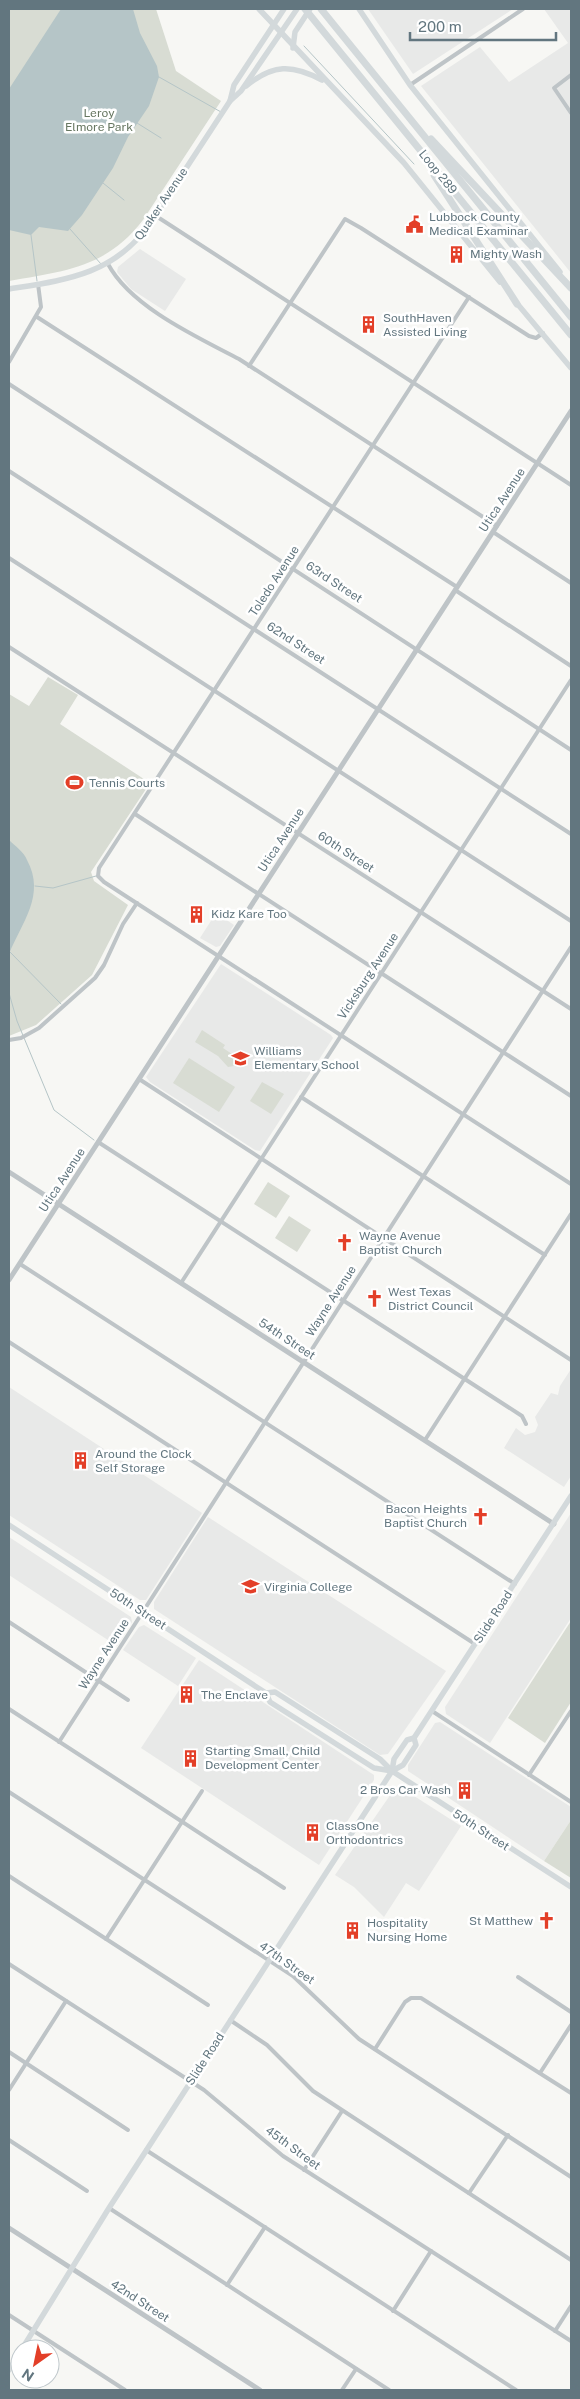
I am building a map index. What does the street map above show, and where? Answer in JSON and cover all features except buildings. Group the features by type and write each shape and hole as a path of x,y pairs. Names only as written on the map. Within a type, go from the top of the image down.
{"highway":[{"name":"Loop 289","path":"305,9 571,335"},
{"name":"Loop 289","path":"322,9 571,317"},
{"path":"415,124 444,150 490,204 571,287"},
{"path":"420,151 517,304"}],"main road":[{"path":"258,9 404,163 571,368"},
{"name":"Quaker Avenue","path":"230,101 234,85 284,9"},
{"name":"Quaker Avenue","path":"9,289 74,278 108,264 136,242 156,216 230,101 241,91 297,9"},
{"path":"293,48 295,32 310,9"},
{"path":"359,9 410,85 571,287"},
{"path":"241,91 259,76 279,69 304,71 328,83"},
{"name":"Slide Road","path":"29,2339 146,2150 392,1771 394,1759 407,1740 414,1738 571,1498"},
{"name":"50th Street","path":"9,1525 266,1693 270,1702 374,1768 392,1771"},
{"name":"50th Street","path":"266,1693 274,1692 333,1728 380,1759 392,1771 571,1887"},
{"name":"Slide Road","path":"392,1771 403,1765 416,1745 414,1738"}],"street":[{"path":"410,85 524,9"},
{"path":"571,75 554,88 571,113"},
{"path":"156,216 571,485"},
{"path":"250,366 345,219 530,336 536,338 543,333"},
{"path":"108,264 119,281 133,296 202,341 250,366 497,526"},
{"path":"9,362 41,308 38,284"},
{"name":"Toledo Avenue","path":"136,903 104,882 98,876 99,868 469,297"},
{"path":"37,317 333,507 571,666"},
{"name":"63rd Street","path":"9,384 571,750"},
{"name":"Utica Avenue","path":"9,1280 571,411"},
{"name":"62nd Street","path":"9,471 571,834"},
{"path":"493,532 571,583"},
{"path":"9,558 571,921"},
{"name":"60th Street","path":"9,646 571,1010"},
{"name":"Vicksburg Avenue","path":"181,1283 571,680"},
{"path":"135,814 571,1096"},
{"path":"9,1040 21,1038 39,1028 95,978 109,956 123,924 136,903 571,1184"},
{"name":"Wayne Avenue","path":"59,1742 571,947"},
{"path":"139,1079 571,1360"},
{"path":"301,1097 545,1255"},
{"path":"98,1142 522,1416 526,1424"},
{"name":"54th Street","path":"9,1172 554,1524"},
{"path":"425,1440 571,1214"},
{"path":"20,1264 514,1584"},
{"path":"9,1342 475,1644"},
{"path":"9,1622 128,1700"},
{"path":"9,1709 284,1888"},
{"path":"432,1711 571,1802"},
{"path":"529,1774 571,1711"},
{"path":"106,1939 202,1791"},
{"name":"47th Street","path":"9,1792 304,1984 350,2032 571,2177"},
{"path":"9,1876 208,2005"},
{"name":"45th Street","path":"9,1964 211,2096 272,2148 304,2170 571,2341"},
{"path":"518,1977 571,2012"},
{"path":"375,2050 405,2002 415,1997 428,2000 571,2093"},
{"path":"9,2090 66,2001"},
{"path":"230,2020 267,2045 313,2091 571,2260"},
{"path":"540,2073 571,2025"},
{"path":"9,2052 128,2130"},
{"path":"304,2170 342,2111"},
{"path":"469,2193 508,2136"},
{"path":"9,2140 87,2191"},
{"path":"146,2150 516,2390"},
{"path":"109,2208 389,2390"},
{"path":"227,2285 265,2227"},
{"name":"42nd Street","path":"9,2228 260,2390"},
{"path":"393,2311 431,2252"},
{"path":"555,2331 571,2306"},
{"path":"9,2315 125,2390"},
{"path":"342,2390 356,2368"}],"shaded area":[{"path":"61,9 133,9 140,33 157,66 159,77 149,106 128,137 113,168 82,215 68,231 39,227 31,235 9,230 9,89"},
{"path":"368,9 513,9 413,74"},
{"path":"544,9 571,9 571,273 421,86 480,47 509,82 568,43"},
{"path":"140,249 186,279 165,311 131,289 117,272 118,267"},
{"path":"9,840 26,857 34,885 30,908 9,954"},
{"path":"216,913 234,925 220,946 216,947 200,938"},
{"name":"Williams Elementary School","path":"221,964 333,1038 260,1151 255,1150 150,1082 146,1077"},
{"path":"571,1369 571,1476 564,1487 504,1448 516,1428 525,1435 535,1432 538,1425 535,1417 551,1393 558,1395 560,1386"},
{"path":"9,1387 202,1513 146,1600 140,1600 9,1515"},
{"path":"571,1513 571,1618 490,1743 446,1714 445,1707"},
{"path":"208,1517 446,1671 388,1754 380,1755 154,1609 154,1602"},
{"path":"9,1537 131,1617 132,1622 117,1646 9,1575"},
{"path":"144,1625 196,1658 178,1686 123,1650 139,1627"},
{"path":"199,1660 374,1775 374,1780 319,1865 141,1748"},
{"path":"440,1722 571,1807 571,1820 544,1861 408,1771 408,1765 435,1723"},
{"path":"400,1787 461,1826 419,1891 406,1883 384,1917 354,1887 335,1875 393,1791"}],"green space":[{"name":"Leroy Elmore Park","path":"9,9 156,9 176,71 221,101 143,220 129,236 99,258 83,265 9,281"},
{"path":"48,677 78,695 60,724 150,783 91,872 94,881 128,905 92,975 36,1025 9,1036 9,694 29,706"},
{"path":"202,1030 225,1045 223,1048 238,1058 234,1066 228,1067 218,1056 195,1042"},
{"path":"189,1058 235,1087 219,1112 173,1083"},
{"path":"262,1082 284,1094 271,1114 250,1101"},
{"path":"268,1182 290,1196 276,1218 254,1204"},
{"path":"289,1216 311,1230 297,1252 275,1238"},
{"path":"571,1621 571,1702 545,1743 508,1718"},
{"path":"571,1820 571,1878 544,1861"}],"waterway":[{"path":"304,46 414,164"},
{"path":"159,77 221,112"},
{"path":"137,123 161,138"},
{"path":"103,183 124,200"},
{"path":"70,229 101,264"},
{"path":"31,235 37,281"},
{"path":"35,886 53,888 96,876"},
{"path":"10,952 61,1004"},
{"path":"9,993 17,1021 54,1110 94,1140"}],"place":[{"name":"Lubbock County Medical Examinar","path":"415,224"},
{"name":"Mighty Wash","path":"456,254"},
{"name":"SouthHaven Assisted Living","path":"369,325"},
{"name":"Tennis Courts","path":"75,783"},
{"name":"Kidz Kare Too","path":"197,914"},
{"name":"Williams Elementary School","path":"240,1058"},
{"name":"Wayne Avenue Baptist Church","path":"345,1243"},
{"name":"West Texas District Council","path":"374,1299"},
{"name":"Around the Clock Self Storage","path":"81,1461"},
{"name":"Bacon Heights Baptist Church","path":"481,1516"},
{"name":"Virginia College","path":"250,1587"},
{"name":"The Enclave","path":"187,1695"},
{"name":"Starting Small, Child Development Center","path":"191,1758"},
{"name":"2 Bros Car Wash","path":"465,1790"},
{"name":"ClassOne Orthodontrics","path":"312,1833"},
{"name":"St Matthew","path":"547,1921"},
{"name":"Hospitality Nursing Home","path":"353,1930"}]}
